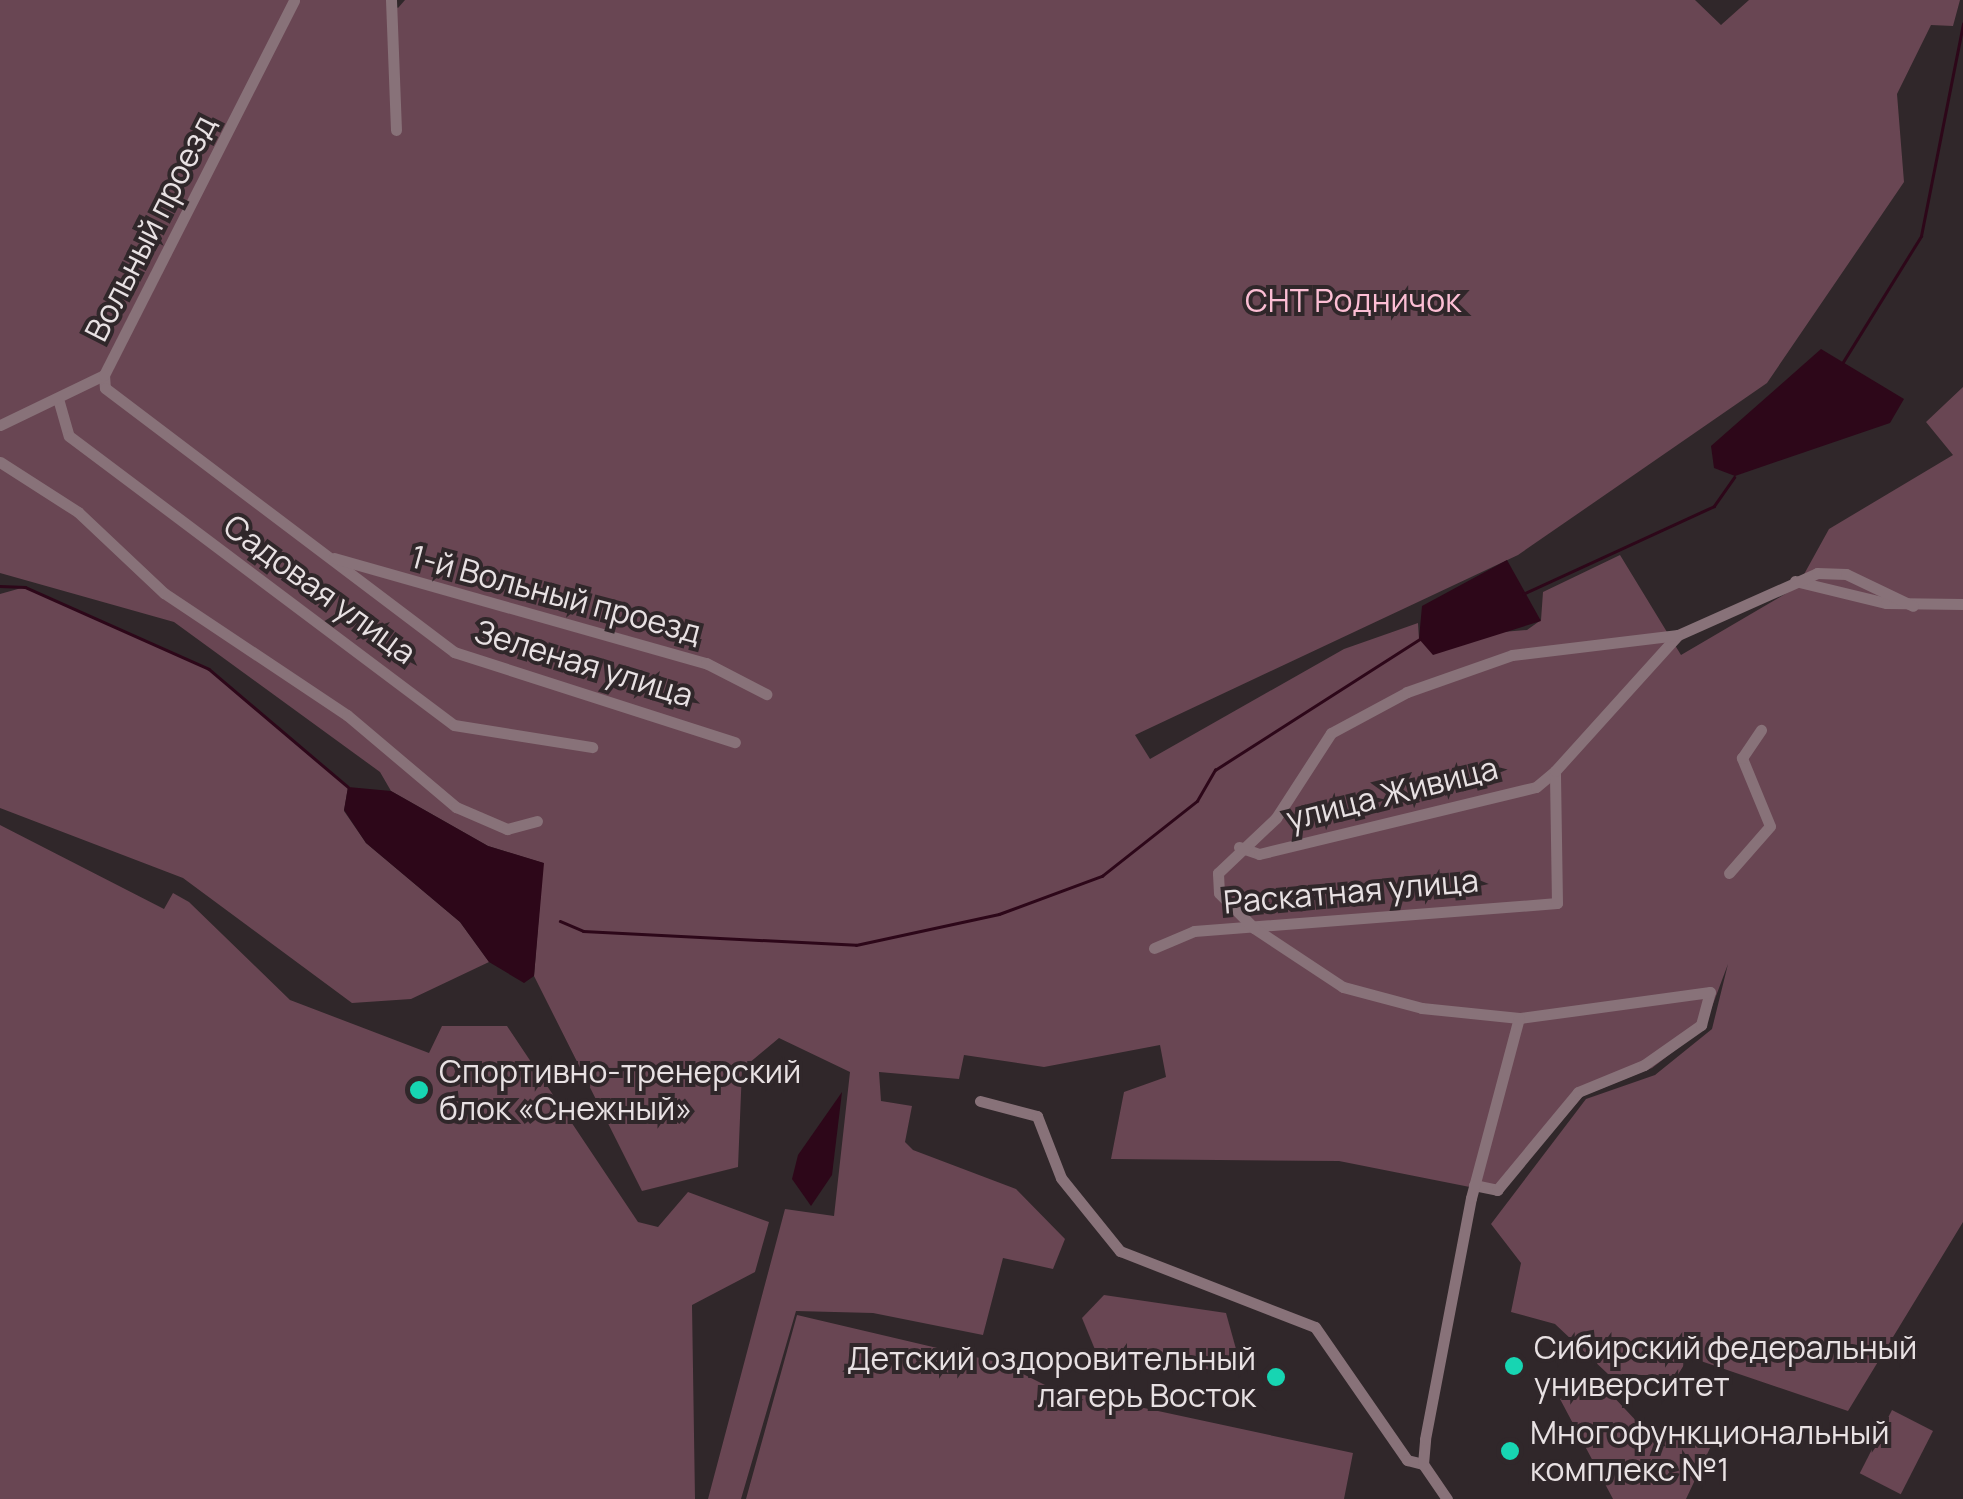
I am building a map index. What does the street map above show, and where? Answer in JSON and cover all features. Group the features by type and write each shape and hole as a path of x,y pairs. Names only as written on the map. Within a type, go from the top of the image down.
{"street":[{"name":"Вольный проезд","path":"0,425 59,402 104,376 294,0"},
{"path":"391,0 396,130"},
{"name":"Зеленая улица","path":"104,376 106,388 454,652 734,742"},
{"name":"Садовая улица","path":"59,402 69,436 454,725 592,747"},
{"path":"0,462 78,512 164,593 362,727 456,807 507,829 537,822"},
{"name":"1-й Вольный проезд","path":"327,556 706,663 766,694"},
{"path":"1474,1185 1497,1190 1578,1092 1644,1065 1700,1025 1710,992 1519,1018 1343,987 1254,928 1219,893 1218,874 1239,848 1276,818 1331,733 1407,692 1512,655 1678,636 1794,581 1846,574 1913,606"},
{"path":"1794,581 1913,606 1963,604"},
{"path":"1555,771 1678,636"},
{"path":"1729,873 1770,826 1742,758 1761,730"},
{"name":"улица Живица","path":"1239,848 1258,854 1536,787 1555,771"},
{"name":"Раскатная улица","path":"1154,948 1194,931 1556,904 1555,771"},
{"path":"1423,1464 1474,1185 1519,1018"},
{"path":"980,1100 1037,1116 1061,1178 1120,1251 1316,1328 1407,1460 1423,1464 1446,1499"}],"green space":[{"name":"СНТ Родничок","path":"0,0 386,0 398,8 405,0 1695,0 1721,25 1749,0 1960,0 1953,26 1931,25 1897,94 1904,182 1767,383 1518,555 1135,735 1150,759 1344,649 1418,623 1419,639 1527,630 1541,620 1543,592 1620,555 1681,655 1797,587 1829,529 1953,455 1926,422 1963,387 1963,1222 1848,1411 1689,1357 1677,1376 1608,1374 1555,1324 1511,1312 1521,1263 1491,1224 1586,1099 1655,1075 1712,1029 1728,964 1704,1028 1652,1068 1583,1096 1500,1193 1339,1161 1111,1159 1124,1092 1166,1077 1160,1045 1044,1067 964,1055 959,1079 879,1072 881,1101 912,1106 905,1142 913,1150 1016,1189 1065,1239 1053,1269 1003,1258 983,1335 873,1313 796,1311 741,1499 708,1499 785,1209 834,1216 850,1072 779,1038 742,1069 738,1167 642,1191 534,976 543,863 488,846 391,791 380,772 174,622 0,573"},
{"path":"25,587 209,669 348,787 344,811 366,843 460,922 489,962 411,999 352,1003 183,878 0,808 0,594"},
{"path":"0,825 164,909 173,893 189,902 290,1000 429,1053 442,1026 507,1026 638,1222 658,1227 688,1192 769,1222 755,1272 692,1305 695,1499 0,1499"},
{"path":"1104,1295 1226,1313 1236,1349 1213,1370 1096,1352 1082,1318"},
{"path":"797,1315 1001,1363 1051,1388 1353,1453 1344,1499 746,1499"},
{"path":"1593,1375 1641,1426 1711,1446 1686,1499 1613,1499 1560,1399 1585,1385 1591,1398 1602,1395"},
{"path":"1892,1410 1933,1431 1901,1494 1860,1473"}],"shaded area":[{"path":"1821,349 1904,399 1890,423 1735,476 1714,468 1711,446"},
{"path":"1507,560 1541,621 1433,655 1419,639 1422,606"},
{"path":"348,787 391,791 488,846 544,863 534,976 524,983 489,962 460,922 366,843 344,810"},
{"path":"842,1092 832,1175 811,1206 792,1179 798,1155"}],"waterway":[{"path":"1843,362 1921,236 1963,24"},
{"path":"1523,594 1714,506 1734,477"},
{"path":"0,586 25,587 209,669 348,787"},
{"path":"560,921 583,931 856,945 999,914 1102,876 1197,801 1215,770 1420,639"}],"place":[{"name":"Спортивно-тренерский блок «Снежный»","path":"419,1090"},
{"name":"Сибирский федеральный университет","path":"1514,1366"},
{"name":"Детский оздоровительный лагерь Восток","path":"1276,1377"},
{"name":"Многофункциональный комплекс №1","path":"1510,1451"}]}
